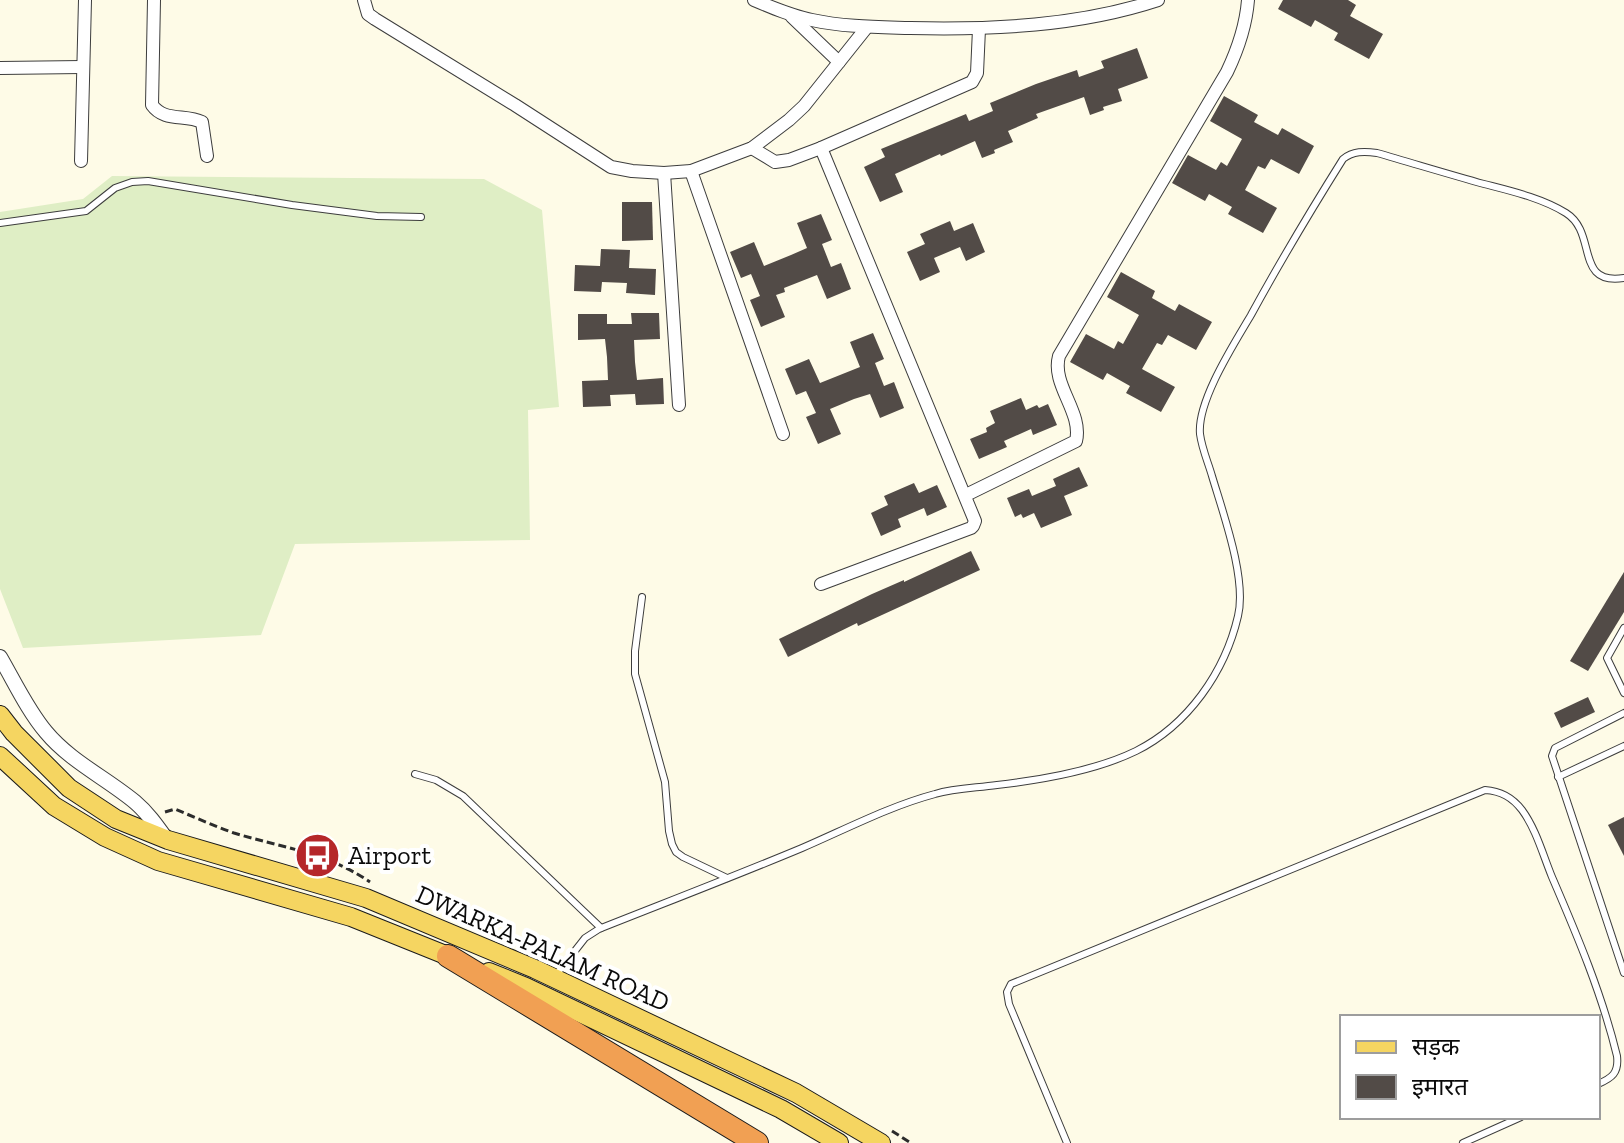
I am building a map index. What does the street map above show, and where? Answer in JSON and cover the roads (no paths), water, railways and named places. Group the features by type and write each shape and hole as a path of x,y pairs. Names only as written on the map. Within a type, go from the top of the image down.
{"highway":[{"path":"448,956 757,1143"}],"main road":[{"name":"DWARKA-PALAM ROAD","path":"0,715 69,788 116,819 168,840 366,898 554,978 796,1093 881,1143"},
{"name":"DWARKA-PALAM ROAD","path":"0,756 54,806 105,837 158,861 351,917 526,987 781,1109 839,1143"}],"street":[{"path":"81,161 85,0"},
{"path":"154,0 152,105 163,115 202,122 207,156"},
{"path":"364,0 368,14 375,19 611,167 664,173 691,171 752,148 804,106 867,27"},
{"path":"754,0 789,14 832,24 979,29 1076,19 1158,0"},
{"path":"966,495 1076,441 1077,426 1057,371 1059,356 1227,72 1238,49 1248,0"},
{"path":"789,14 839,62"},
{"path":"752,148 768,159 781,162 821,148 974,81 978,66 979,29"},
{"path":"0,68 82,67"},
{"path":"821,148 975,518 973,526 821,584"},
{"path":"691,171 783,434"},
{"path":"664,173 679,405"},
{"path":"0,657 46,732 61,747 137,804 168,840"}],"lane":[{"path":"554,978 585,938 601,928 937,793 1052,776 1136,751 1167,732 1201,697 1221,667 1238,615 1241,594 1227,530 1202,447 1202,418 1208,397 1228,355 1295,236 1349,154 1377,153 1519,193 1554,206 1578,225 1597,275 1604,279 1624,278"},
{"path":"0,223 86,211 115,188 148,181 292,205 377,216 421,217"},
{"path":"642,597 635,674 665,782 672,844 683,857 727,878"},
{"path":"1624,628 1607,658 1624,693"},
{"path":"1624,713 1555,748 1552,756 1624,973"},
{"path":"1558,777 1624,746"},
{"path":"415,774 436,780 463,796 601,928"},
{"path":"1067,1143 1009,1004 1007,992 1011,984 1485,790 1503,794 1512,800 1530,823 1578,939 1603,1004 1618,1063 1616,1073 1600,1083"},
{"path":"1463,1143 1517,1119"}],"place":[{"name":"Airport","path":"317,855"}]}
